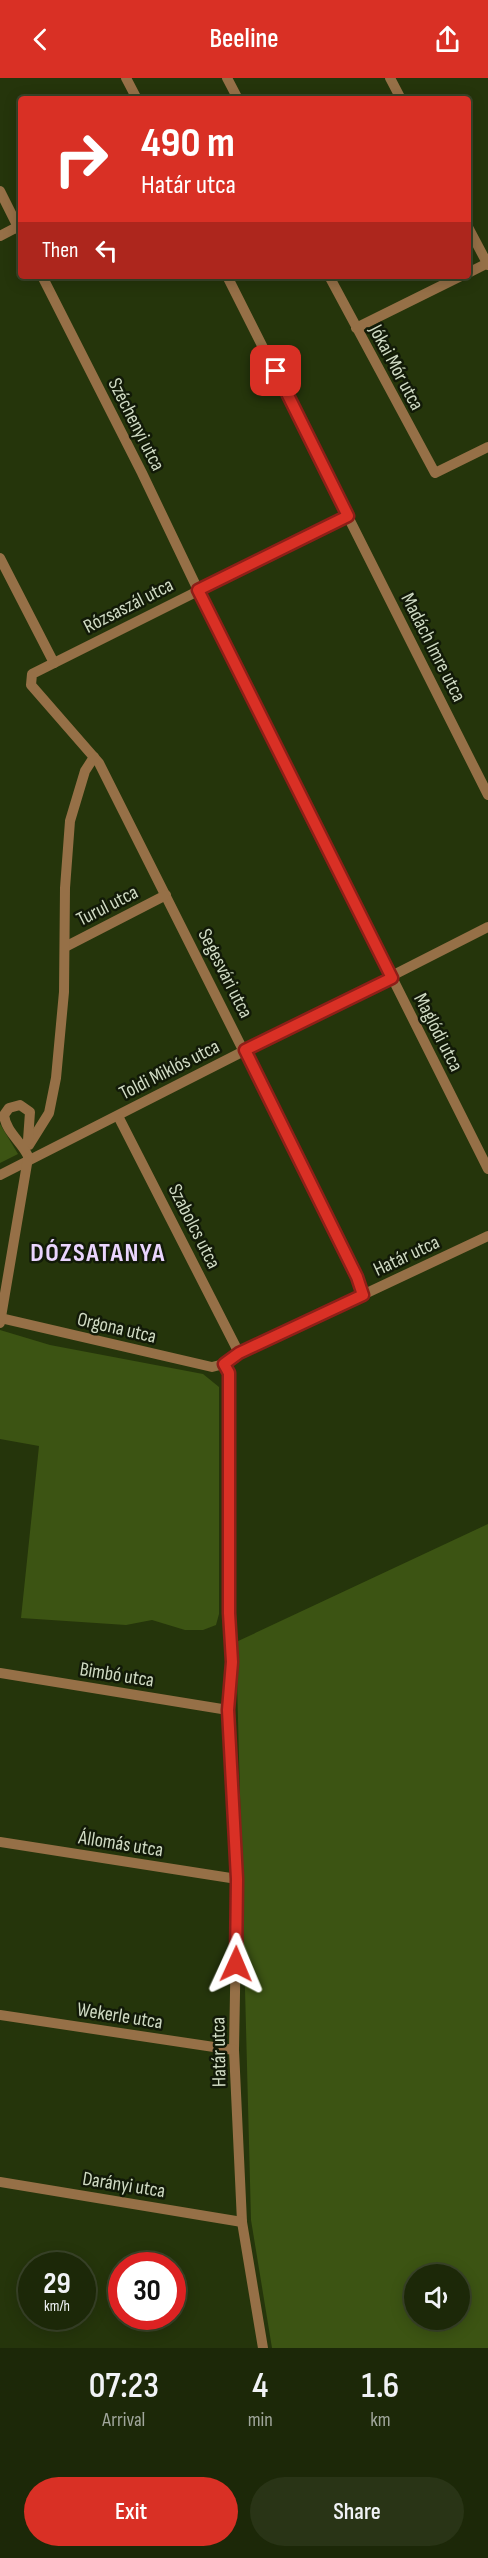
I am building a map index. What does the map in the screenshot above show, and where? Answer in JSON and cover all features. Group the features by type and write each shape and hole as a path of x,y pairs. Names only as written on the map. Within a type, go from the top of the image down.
{"street":[{"path":"126,78 135,96"},
{"path":"227,78 236,96"},
{"path":"390,78 399,96"},
{"path":"0,192 18,224"},
{"path":"0,236 18,229"},
{"path":"471,233 488,264 471,272"},
{"name":"Széchenyi utca","path":"44,279 142,473 198,590"},
{"name":"Madách Imre utca","path":"229,279 488,795"},
{"name":"Jókai Mór utca","path":"332,279 435,473 488,447"},
{"path":"357,328 455,279"},
{"name":"Rózsaszál utca","path":"31,685 32,674 348,516"},
{"path":"0,558 54,663"},
{"name":"Maglódi utca","path":"198,590 488,1169"},
{"name":"Segesvári utca","path":"31,685 99,763 245,1050 357,1277 363,1295"},
{"path":"1,1321 28,1154 49,1113 56,1078 64,992 64,888 70,821 85,771 94,757"},
{"name":"Turul utca","path":"65,946 166,895"},
{"name":"Toldi Miklós utca","path":"0,1175 28,1154 118,1116 488,927"},
{"name":"Szabolcs utca","path":"118,1116 239,1353"},
{"name":"Határ utca","path":"263,2348 242,2222 234,2050 237,1879 228,1710 232,1662 229,1613 229,1373 224,1364 239,1353 488,1236"},
{"name":"Orgona utca","path":"1,1321 212,1367 224,1364"},
{"name":"Bimbó utca","path":"0,1673 228,1710"},
{"name":"Állomás utca","path":"0,1842 237,1879"},
{"name":"Wekerle utca","path":"0,2015 234,2050"},
{"name":"Darányi utca","path":"0,2182 242,2222"}],"green space":[{"path":"0,1124 18,1154 0,1163"},
{"path":"0,1330 50,1345 203,1374 219,1387 219,1614 216,1625 203,1630 185,1630 152,1620 126,1625 21,1618 39,1446 0,1439"},
{"path":"488,1524 488,2348 272,2348 251,2220 236,1642"}],"district":[{"name":"DÓZSATANYA","path":"98,1252"}],"route":[{"path":"236,1964 237,1879 228,1710 232,1662 229,1613 229,1373 224,1364 239,1353 363,1295 357,1277 245,1050 392,978 198,590 348,516 276,371"}]}
